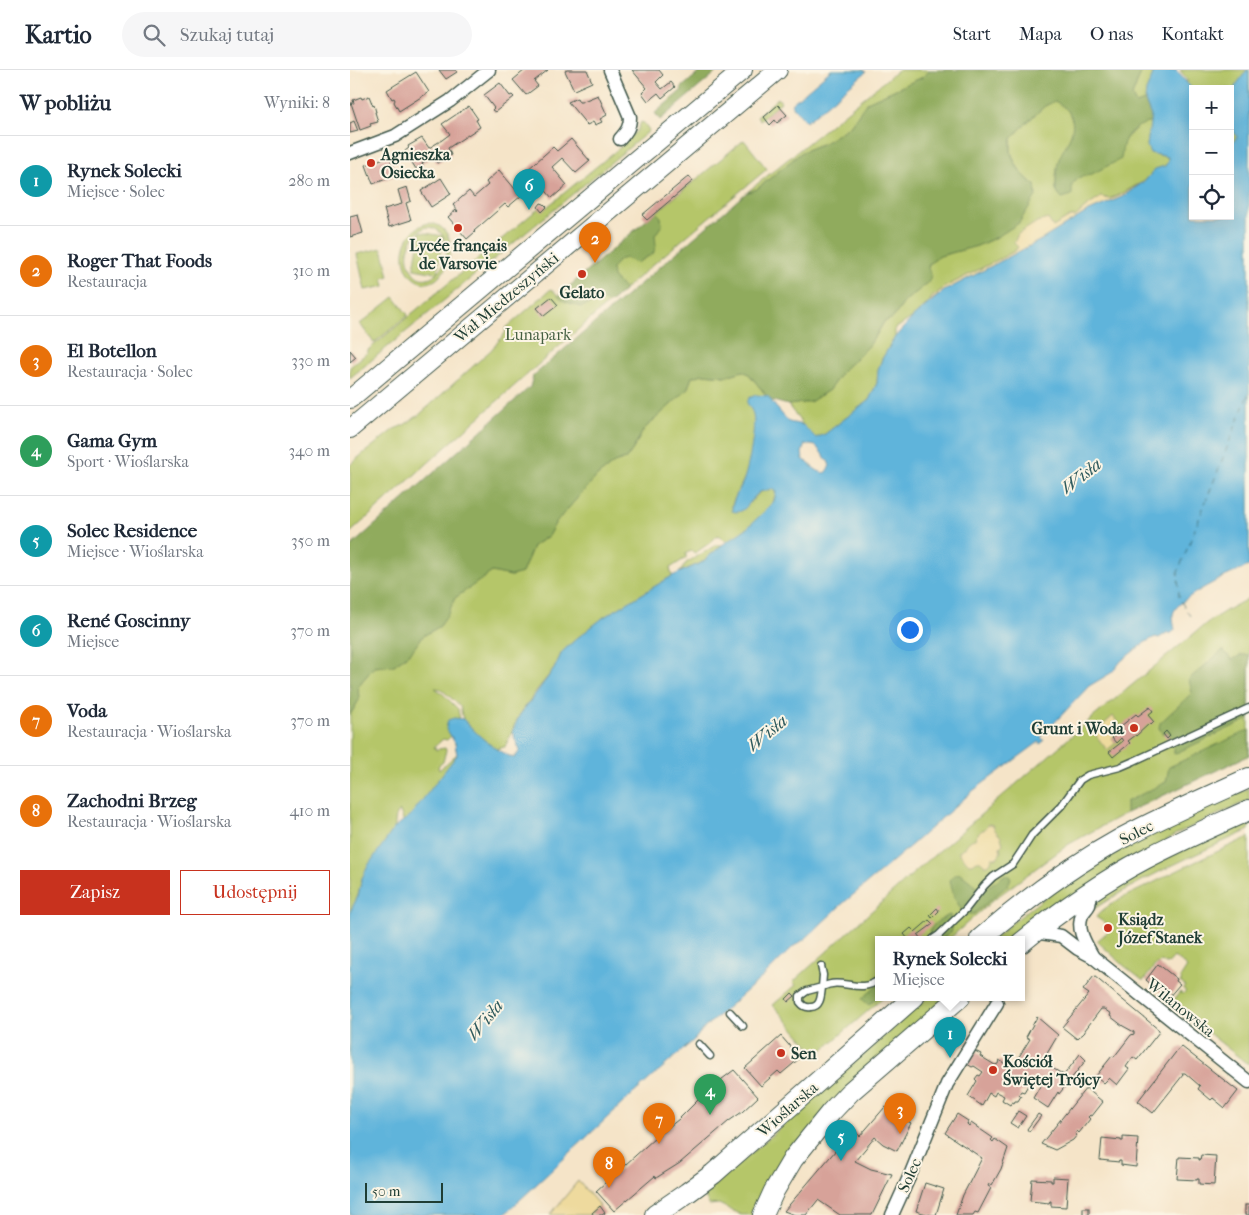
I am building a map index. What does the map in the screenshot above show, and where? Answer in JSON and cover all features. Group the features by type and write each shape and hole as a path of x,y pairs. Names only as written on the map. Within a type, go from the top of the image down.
{"main road":[{"name":"Wał Miedzeszyński","path":"350,399 743,70"},
{"name":"Wał Miedzeszyński","path":"350,429 778,70"},
{"name":"Solec","path":"984,936 1074,867 1122,838 1249,778"},
{"name":"Solec","path":"1028,938 1059,913 1118,874 1144,859 1249,810"},
{"name":"Wioślarska","path":"655,1215 713,1174 909,1001"},
{"name":"Wioślarska","path":"763,1215 774,1191 793,1159 831,1112 850,1092 955,1001"}],"street":[{"path":"350,153 395,136 450,101 489,70"},
{"path":"610,70 630,117 627,131 620,139"},
{"name":"Wilanowska","path":"1090,893 1089,905 1084,911 1080,923 1080,931 1093,957"},
{"name":"Wilanowska","path":"1028,938 1061,936 1078,949 1093,957 1249,1082"},
{"name":"Solec","path":"892,1215 947,1084 997,1003"}],"lane":[{"path":"938,936 966,909 993,877 1012,864 1032,835 1062,805 1080,780 1134,762 1249,708"},
{"path":"821,966 823,975 822,987 837,982 858,986 875,982"},
{"path":"730,1012 743,1026"},
{"path":"699,1044 710,1056"}],"green space":[{"path":"702,70 719,70 660,120 655,113"},
{"path":"898,70 930,70 923,77 867,102 850,126 826,142 802,152 757,189 746,193"},
{"path":"930,70 1142,70 1132,96 1136,104 1145,101 1151,116 1151,122 1139,126 1129,134 1123,144 1121,159 1090,175 1080,177 1072,184 1072,195 1062,198 1056,191 1057,167 1071,135 1073,123 1068,111 1055,101 1045,106 1012,139 1011,153 1013,159 1025,177 1035,185 1036,196 1019,223 997,237 977,246 940,256 930,263 928,267 931,276 928,283 905,301 893,318 884,322 869,346 844,369 829,390 810,402 788,405 770,400 749,374 743,371 726,376 703,374 692,377 687,390 644,429 626,459 614,463 597,476 556,522 548,536 533,546 522,573 511,576 492,572 455,598 440,626 423,636 411,652 394,665 374,667 358,686 359,700 350,715 350,547 530,387 533,376 746,193 757,189 802,152 826,142 850,126 867,102 923,77"},
{"path":"1142,70 1152,70 1153,75 1146,91 1145,101 1136,104 1132,96"},
{"path":"1180,70 1249,70 1249,118 1234,143 1234,85 1189,86 1185,81 1188,81"},
{"path":"778,98 781,102 760,120 757,116"},
{"path":"1055,100 1068,110 1074,125 1059,160 1056,175 1056,191 1072,184 1080,177 1090,175 1139,125 1151,122 1147,146 1150,153 1168,157 1168,162 1165,166 1155,169 1145,181 1109,199 1101,197 1075,217 1070,217 1053,227 1051,224 1015,251 945,287 931,298 914,316 895,329 895,337 882,359 878,370 877,383 869,400 825,434 816,438 803,425 788,405 810,402 829,390 844,369 876,336 884,322 893,318 905,301 928,283 928,267 930,263 940,256 977,246 997,237 1035,185 1025,177 1014,159 1011,146 1012,139 1038,112"},
{"path":"641,122 649,130 648,132 350,378 350,367 368,350 539,208 542,211 624,144 637,131"},
{"name":"Lunapark","path":"744,140 767,169 608,303 350,533 350,465 354,461 394,429 419,415 491,350 506,332 505,329 551,289 559,296"},
{"path":"656,212 661,217 662,225 655,235 656,246 653,254 636,263 625,258 619,260 612,269 613,277 625,290 610,303 601,300 581,307 564,301 558,296"},
{"path":"429,223 441,227 448,236 450,248 449,260 444,271 436,279 427,283 416,280 410,275 404,257 408,238 417,228","holes":["427,227 434,228 440,232 447,247 446,257 437,273 429,278 422,278 415,275 408,261 408,252 412,240 418,232"]},
{"path":"420,232 443,236 437,273 414,269"},
{"path":"382,248 389,276 383,278 385,286 365,290 357,254"},
{"path":"394,297 408,315 374,343 360,324"},
{"path":"743,371 749,374 775,406 731,506 742,511 760,492 772,489 776,492 771,505 754,523 727,542 718,535 695,553 692,551 686,553 686,558 670,568 672,576 604,617 576,639 562,652 554,669 519,716 505,747 495,749 479,736 463,719 460,706 441,689 435,688 458,709 460,721 447,740 443,739 434,747 436,750 445,748 446,750 443,762 438,766 439,770 457,754 455,743 460,757 404,823 400,811 398,813 395,827 362,878 358,896 350,912 350,715 359,700 358,686 374,667 394,665 411,652 423,636 440,626 447,616 454,598 492,572 511,576 522,573 533,546 548,536 556,522 597,476 614,463 626,459 644,429 687,390 692,377 703,374 726,376"},
{"path":"716,545 722,545 701,563 680,572 686,563"},
{"path":"1249,598 1249,755 1126,813 1069,844 993,900 952,936 875,936 875,1001 879,1001 817,1055 773,1005 796,985 793,982 916,871 1091,719 1208,622"},
{"path":"1223,650 1232,660 1241,655 1249,655 1249,719 1174,754 1174,747 1167,739 1170,736 1166,731 1163,734 1159,728 1160,723 1192,693 1189,679"},
{"path":"1249,730 1249,755 1126,813 1126,802 1166,782 1169,767"},
{"path":"1249,788 1249,800 1176,834 1019,936 997,936 1028,910 1085,870 1158,830"},
{"path":"1249,819 1249,830 1149,877 1092,910 1106,894 1131,877"},
{"path":"1249,837 1249,1064 1171,1003 1180,992 1183,994 1186,991 1183,989 1185,986 1180,982 1182,980 1180,978 1187,967 1174,957 1169,963 1166,964 1161,961 1157,963 1142,980 1097,941 1111,927 1096,917 1119,900"},
{"path":"960,873 982,891 1006,874 1011,878 1008,885 974,914 964,914 954,897 950,880 954,875"},
{"path":"950,915 952,931 946,936 930,936 933,926 941,919"},
{"path":"875,988 875,1000 869,1005 862,999"},
{"path":"923,1001 943,1001 763,1192 752,1215 741,1215 719,1204 709,1205 704,1194"}],"sand":[{"path":"1145,181 1122,197 1087,212 1041,240 944,291 930,301 931,298 945,287 1015,251 1018,247 1014,243 1018,234 1037,222 1048,219 1053,227 1070,217 1075,217 1101,197 1114,198"},
{"path":"1113,716 1123,729 1112,738 1116,743 1107,750 1094,733"},
{"path":"989,824 993,825 1001,837 1003,844 1000,847 1001,852 997,858 992,857 988,865 984,865 979,861 969,864 959,854 959,851 975,839"},
{"path":"578,1181 600,1206 589,1215 550,1215"}],"water":[{"path":"831,70 864,70 866,72 806,122 791,104"},
{"name":"Wisła","path":"1152,70 1176,70 1189,85 1189,220 1234,220 1234,141 1237,137 1234,132 1234,89 1247,70 1249,70 1249,566 1206,586 1184,601 1173,614 1175,630 1170,634 1168,632 1159,638 1155,637 1144,643 1121,661 1111,673 1089,686 1041,737 1044,741 1040,744 1039,742 974,790 841,905 805,939 794,946 504,1215 350,1215 350,912 358,896 362,878 369,864 395,827 410,816 457,755 455,743 446,728 448,720 454,718 463,719 493,746 514,758 519,752 519,748 512,732 519,716 554,669 562,652 604,617 672,576 701,563 722,545 747,528 774,501 776,492 772,489 760,492 741,511 732,511 736,495 743,483 752,446 754,420 753,413 747,403 749,398 756,395 768,396 789,422 803,425 816,438 825,434 869,400 877,383 878,370 882,359 895,337 914,316 944,291 1041,240 1087,212 1122,197 1145,181 1155,169 1165,166 1168,162 1168,157 1150,153 1147,146 1151,116 1145,101 1146,91 1153,75","holes":["805,444 816,446 830,466 825,473 816,469 803,459 802,453"]}],"building":[{"path":"439,70 456,70 457,72 446,79"},
{"path":"525,70 548,70 534,81 538,86 526,95 513,80"},
{"path":"587,70 592,82 574,90 565,71"},
{"path":"632,70 659,70 663,75 656,82 662,89 671,82 675,87 662,98 658,93 648,101 642,93 647,88"},
{"path":"416,72 429,92 399,111 394,98 392,99 387,90"},
{"path":"500,83 510,96 514,97 495,112 484,95"},
{"path":"598,95 607,115 600,119 602,122 595,125 593,122 587,125 568,102 577,98 581,102"},
{"path":"369,96 374,105 378,122 360,130 351,103 354,103 353,100"},
{"path":"778,105 787,115 777,123 775,120 770,125 764,117"},
{"path":"469,106 478,119 476,120 480,127 448,148 451,155 437,163 433,157 416,169 405,151 409,148 408,146 422,138 429,148 442,140 450,134 442,124"},
{"path":"354,121 358,131 350,133 350,123"},
{"path":"571,139 590,161 576,173 562,158 552,167 567,185 552,198 537,180 533,184 528,178 526,171 553,147 557,151"},
{"path":"389,156 397,175 373,184 366,165"},
{"path":"499,170 521,196 508,207 505,204 467,239 448,217 456,210 458,211 453,205 469,191 474,197 488,185 486,182"},
{"path":"689,176 693,181 647,220 642,215"},
{"path":"441,178 451,194 431,207 421,191"},
{"path":"407,187 411,201 406,203 411,220 389,227 384,209 402,204 398,190"},
{"path":"541,203 547,207 542,212 538,207"},
{"path":"358,215 363,233 350,237 350,217"},
{"path":"551,297 558,305 544,316 537,308"},
{"path":"350,350 356,357 350,362"},
{"path":"1150,707 1153,711 1148,715 1154,722 1151,725 1150,723 1128,741 1130,743 1113,757 1109,752 1123,741 1121,738 1116,743 1112,738 1123,729 1121,726 1136,714 1138,716"},
{"path":"1166,731 1170,736 1167,739 1163,734"},
{"path":"937,908 939,911 932,918 930,915"},
{"path":"929,920 933,924 919,936 906,936 904,934 911,928 915,932"},
{"path":"1158,964 1177,979 1176,981 1180,984 1168,998 1146,980"},
{"path":"1094,976 1159,1030 1137,1060 1133,1057 1126,1067 1129,1069 1117,1085 1109,1078 1104,1083 1096,1076 1134,1032 1123,1026 1104,1009 1101,1009 1085,1032 1077,1039 1062,1027 1089,994 1083,990"},
{"path":"792,993 795,996 788,1002 786,999"},
{"path":"1037,1017 1058,1035 1042,1062 1064,1075 1080,1054 1086,1060 1059,1094 1058,1092 1048,1108 1033,1098 1042,1083 1033,1077 1024,1092 1021,1091 1019,1094 1021,1096 1018,1101 1012,1102 1010,1105 1002,1100 1004,1096 996,1092 994,1096 989,1093 982,1106 968,1096 977,1081 975,1079 983,1072 967,1064 975,1051 995,1065 998,1064 999,1060 1012,1068 1030,1039 1026,1037"},
{"path":"781,1036 800,1058 781,1074 778,1071 761,1086 745,1068"},
{"path":"1182,1047 1238,1091 1225,1108 1213,1098 1211,1100 1198,1089 1200,1086 1185,1073 1182,1073 1183,1075 1153,1113 1138,1101 1179,1048"},
{"path":"734,1070 758,1097 680,1163 656,1178 655,1176 614,1211 596,1191 679,1119 709,1089"},
{"path":"1086,1088 1103,1102 1092,1116 1088,1117 1090,1119 1079,1133 1077,1131 1075,1134 1077,1135 1073,1140 1055,1150 1041,1144"},
{"path":"885,1107 911,1123 897,1151 883,1144 875,1137 855,1161 871,1169 892,1174 872,1215 840,1215 818,1200 806,1215 795,1215 784,1211 853,1130 860,1136"},
{"path":"1018,1111 1026,1116 1018,1128 1010,1123"},
{"path":"957,1114 968,1121 967,1124 969,1126 971,1123 993,1138 991,1140 993,1142 995,1139 1008,1148 1001,1169 992,1185 989,1184 988,1186 991,1188 978,1213 975,1212 973,1215 956,1215 963,1195 982,1158 945,1133"},
{"path":"1038,1114 1041,1116 1029,1132 1027,1129"},
{"path":"1123,1137 1138,1138 1136,1167 1121,1165 1121,1161 1100,1160 1102,1138 1123,1141"},
{"path":"1201,1155 1216,1156 1214,1185 1199,1184 1199,1179 1177,1179 1179,1157 1199,1158 1200,1160"},
{"path":"1053,1177 1068,1178 1066,1207 1051,1206 1051,1201 1049,1203 1030,1201 1032,1179 1051,1180 1053,1182"},
{"path":"925,1183 944,1189 936,1215 916,1211"},
{"path":"1245,1205 1249,1205 1249,1215 1245,1215"},
{"path":"600,1206 605,1213 593,1215 592,1213"},
{"path":"1083,1208 1089,1208 1089,1215 1083,1215"}],"ferry route":[{"path":"1190,616 1179,598 1178,572 1249,392"}],"place":[{"name":"Agnieszka Osiecka","path":"371,163"},
{"name":"René Goscinny","path":"529,210"},
{"name":"Lycée français de Varsovie","path":"458,228"},
{"name":"Roger That Foods","path":"595,263"},
{"name":"Gelato","path":"582,274"},
{"name":"Grunt i Woda","path":"1134,728"},
{"name":"Ksiądz Józef Stanek","path":"1108,928"},
{"name":"Sen","path":"781,1053"},
{"name":"Rynek Solecki","path":"950,1058"},
{"name":"Kościół Świętej Trójcy","path":"993,1070"},
{"name":"Gama Gym","path":"710,1115"},
{"name":"El Botellon","path":"900,1134"},
{"name":"Voda","path":"659,1144"},
{"name":"Solec Residence","path":"841,1161"},
{"name":"Zachodni Brzeg","path":"609,1188"}]}
